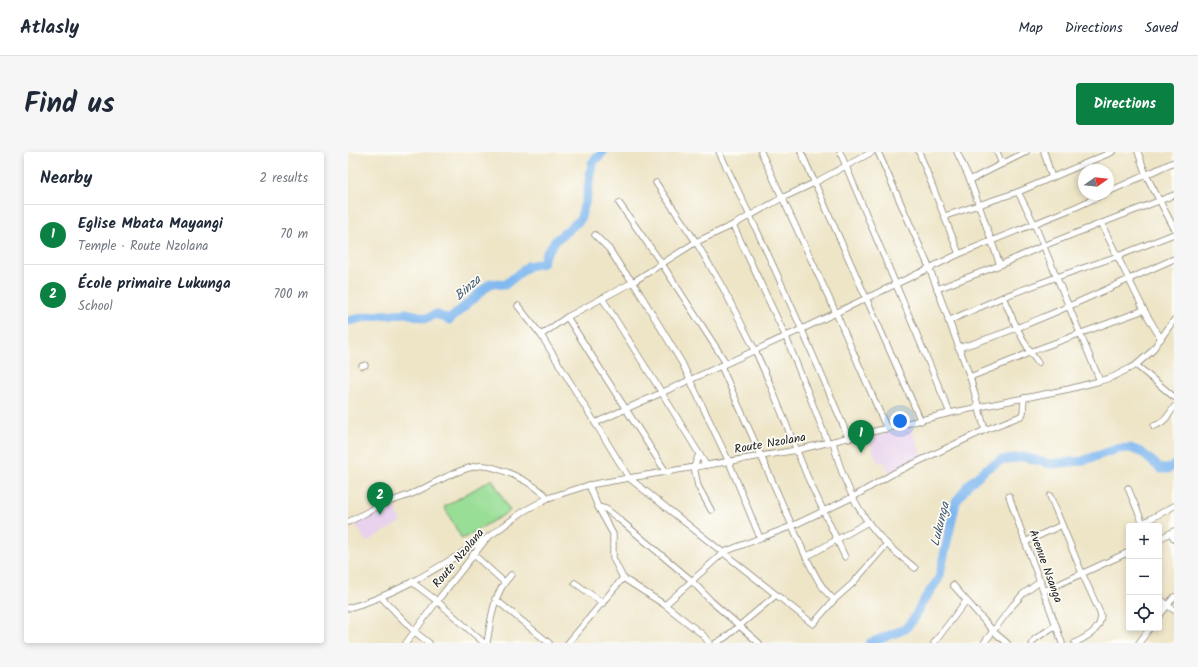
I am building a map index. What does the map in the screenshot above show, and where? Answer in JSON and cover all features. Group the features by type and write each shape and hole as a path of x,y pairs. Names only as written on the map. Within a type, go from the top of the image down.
{"street":[{"path":"719,152 750,214 802,329 848,439"},
{"path":"761,152 836,313 887,429"},
{"path":"801,152 921,420"},
{"path":"840,152 950,413"},
{"path":"540,335 567,317 633,282 696,242 733,225 750,214 814,183 872,152"},
{"path":"878,152 929,268 970,377 985,430"},
{"path":"919,152 959,254"},
{"path":"957,152 970,180 990,241 1000,265"},
{"path":"997,152 1002,164"},
{"path":"970,180 1026,152"},
{"path":"1044,152 1052,178"},
{"path":"944,216 1018,192 1112,152"},
{"path":"1138,152 1146,175 1174,228"},
{"path":"1114,189 1174,162"},
{"path":"656,183 696,242 723,288 755,350 823,511 845,557"},
{"path":"1018,192 1034,223 1100,381"},
{"path":"936,289 1174,195"},
{"path":"595,423 786,337 959,254 1090,200"},
{"path":"619,203 662,264 723,365 761,456 819,584 834,600"},
{"path":"1101,223 1144,310 1161,339"},
{"path":"733,225 786,337 831,443 841,471 853,496 868,522 887,544 915,568"},
{"path":"948,321 1003,297 1118,256 1174,234"},
{"path":"595,235 608,249 633,282 670,342 691,380 729,462 760,538"},
{"path":"958,348 989,339 1017,328 1174,259"},
{"path":"1003,297 1017,328 1030,352 1038,363"},
{"path":"602,298 662,392 706,465"},
{"path":"518,306 540,335 629,478 813,624 834,600 852,584 887,544"},
{"path":"970,377 1030,352 1144,310"},
{"path":"567,317 666,472"},
{"name":"Route Nzolana","path":"406,643 437,600 487,538 524,511 548,498 589,485 797,450 848,439 950,413 1069,390 1100,381 1136,365 1161,339 1174,320"},
{"path":"1136,365 1174,397"},
{"path":"665,605 691,580 724,552 792,526 853,496 894,473 985,430 1021,416 1023,413 1024,398"},
{"path":"1154,426 1165,420 1174,407"},
{"path":"699,454 694,467 698,486 711,510"},
{"path":"348,522 380,506 410,495 458,472 477,466 498,468 536,488 548,498"},
{"path":"589,485 613,534 613,558 623,578 665,605 703,635 709,643"},
{"path":"1128,488 1144,523"},
{"name":"Avenue Nsanga","path":"1009,496 1025,542 1041,581 1062,643"},
{"path":"1050,496 1082,574 1101,615 1101,621 1098,627 1089,636 1075,643"},
{"path":"598,506 611,512 691,580 711,601 759,643"},
{"path":"1146,523 1174,506"},
{"path":"806,556 868,522"},
{"path":"1025,542 1062,525"},
{"path":"1162,538 1173,532 1174,539"},
{"path":"348,608 381,597 412,582 487,538"},
{"path":"1044,591 1126,553"},
{"path":"473,554 504,582"},
{"path":"412,582 437,600 485,643 496,599 504,582 511,575"},
{"path":"568,643 623,578"},
{"path":"984,643 1023,594 1041,581"},
{"path":"575,583 603,603"},
{"path":"953,585 994,632 1007,643"},
{"path":"716,643 776,595"},
{"path":"381,597 415,632 429,643"},
{"path":"1162,612 1174,598"},
{"path":"496,599 549,643"},
{"path":"1162,600 1174,610"},
{"path":"934,643 966,601"},
{"path":"1032,643 1034,639 1056,625"},
{"path":"1139,643 1148,631"}],"shaded area":[{"path":"911,426 923,459 889,473 884,461 878,463 868,438"},
{"path":"393,502 401,522 366,542 354,521"}],"green space":[{"path":"492,479 510,511 462,539 444,507"}],"waterway":[{"name":"Binza","path":"348,321 371,316 406,313 427,318 436,314 449,320 491,283 505,285 528,266 543,263 545,255 556,240 580,220 587,196 592,163 603,152"},
{"name":"Lukunga","path":"870,643 905,629 913,620 922,603 939,578 956,502 968,485 986,469 1001,460 1024,457 1050,464 1082,461 1117,449 1130,448 1141,452 1161,469 1168,469 1174,465"}],"place":[{"name":"Eglise Mbata Mayangi","path":"861,453"},
{"name":"École primaire Lukunga","path":"380,515"}]}
